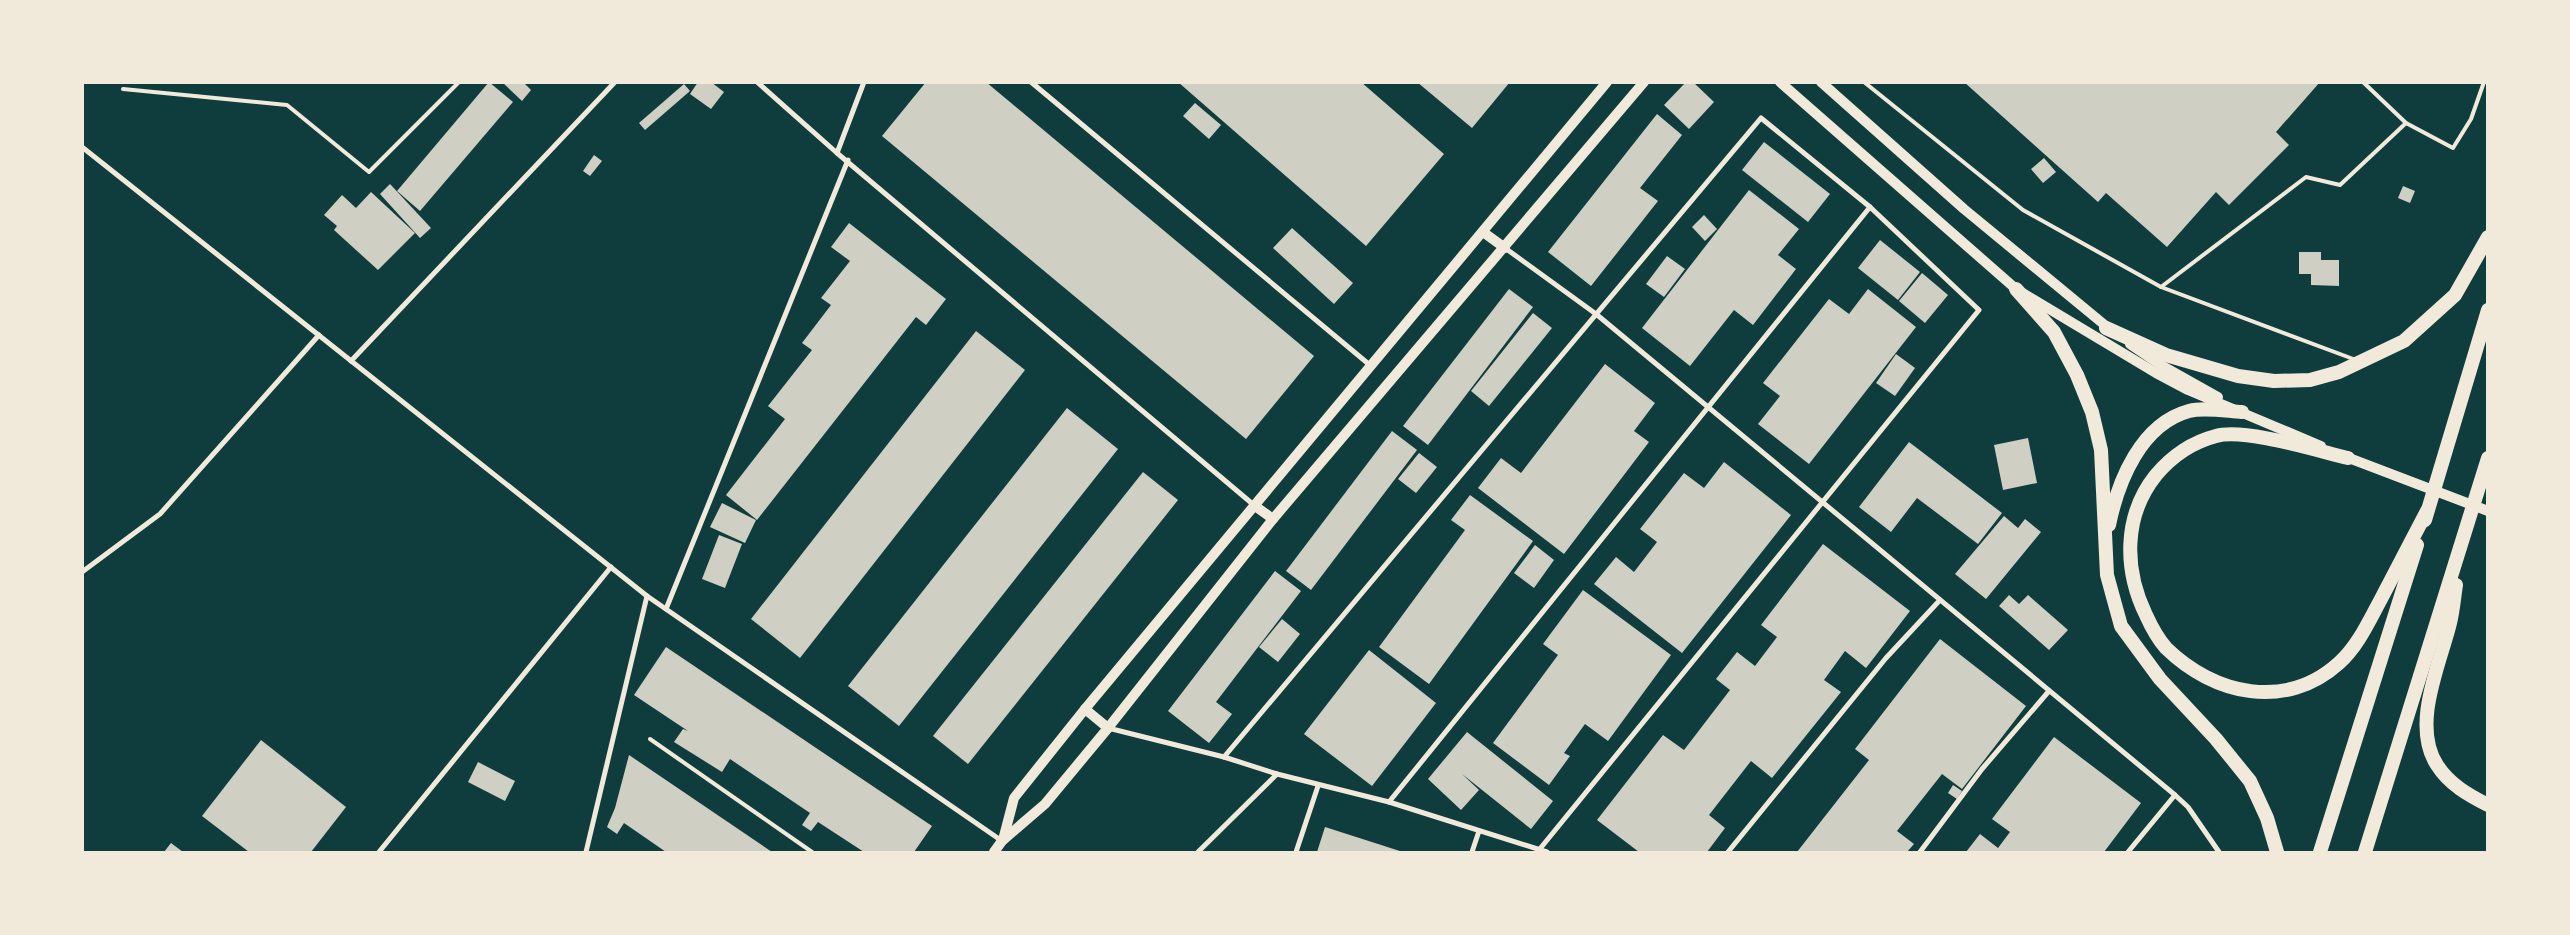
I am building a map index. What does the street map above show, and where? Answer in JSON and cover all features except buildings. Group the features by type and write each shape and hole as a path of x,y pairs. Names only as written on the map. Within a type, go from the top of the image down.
{"highway":[{"path":"2106,328 2166,355 2238,376 2274,381 2310,380 2339,372 2404,341 2455,295 2488,237"},
{"path":"2016,289 2054,332 2077,376 2092,412 2101,450 2105,548 2111,595 2121,626 2160,680 2216,739 2250,781 2267,818 2277,852"},
{"path":"2320,852 2428,511 2488,310"},
{"path":"2105,548 2114,503 2136,453 2148,435 2166,422 2189,411 2242,412"},
{"path":"2348,458 2254,436 2218,435 2176,455 2162,468 2148,485 2136,509 2131,535 2130,561 2132,581 2139,600 2165,647 2205,676 2226,686 2251,693 2278,692 2319,677 2339,663 2357,642 2428,511"},
{"path":"2365,852 2488,458"},
{"path":"2466,528 2450,622 2431,688 2427,720 2428,744 2436,764 2447,778 2467,794 2488,805"}],"main road":[{"path":"1002,841 1014,798 1085,709 1608,82"},
{"path":"994,852 1002,841 1045,804 1108,728 1273,520 1644,82"},
{"path":"1780,82 2016,289 2156,373 2188,390 2348,458 2488,512"},
{"path":"1821,82 1964,209 2106,328 2161,365 2242,412"},
{"path":"1483,232 1505,248"},
{"path":"1255,506 1273,520"},
{"path":"1085,709 1108,728"}],"street":[{"path":"352,361 615,82"},
{"path":"757,82 837,153 848,160 1255,506"},
{"path":"837,153 864,82"},
{"path":"1031,82 1371,366"},
{"path":"1224,757 1761,118 1870,207 1978,310 1539,850"},
{"path":"82,146 647,596 1002,841"},
{"path":"666,609 848,160"},
{"path":"1389,802 1870,207"},
{"path":"1505,248 1596,314 2175,795 2188,807 2219,852"},
{"path":"82,572 160,514 319,335"},
{"path":"379,852 611,568"},
{"path":"586,852 647,596"},
{"path":"1728,852 1886,658 1940,600"},
{"path":"1920,852 1982,769 2048,690"},
{"path":"1108,728 1224,757 1318,786 1389,802 1547,852"},
{"path":"1198,852 1277,774"},
{"path":"1296,852 1318,786"},
{"path":"2128,852 2175,795"},
{"path":"1472,852 1479,831"}],"lane":[{"path":"123,89 287,105 369,172 459,82"},
{"path":"1864,82 2023,210 2161,287 2361,362"},
{"path":"2363,82 2406,122 2453,148 2471,119 2484,82"},
{"path":"2161,287 2306,178 2340,186 2406,122"},
{"path":"650,739 812,852"}]}
